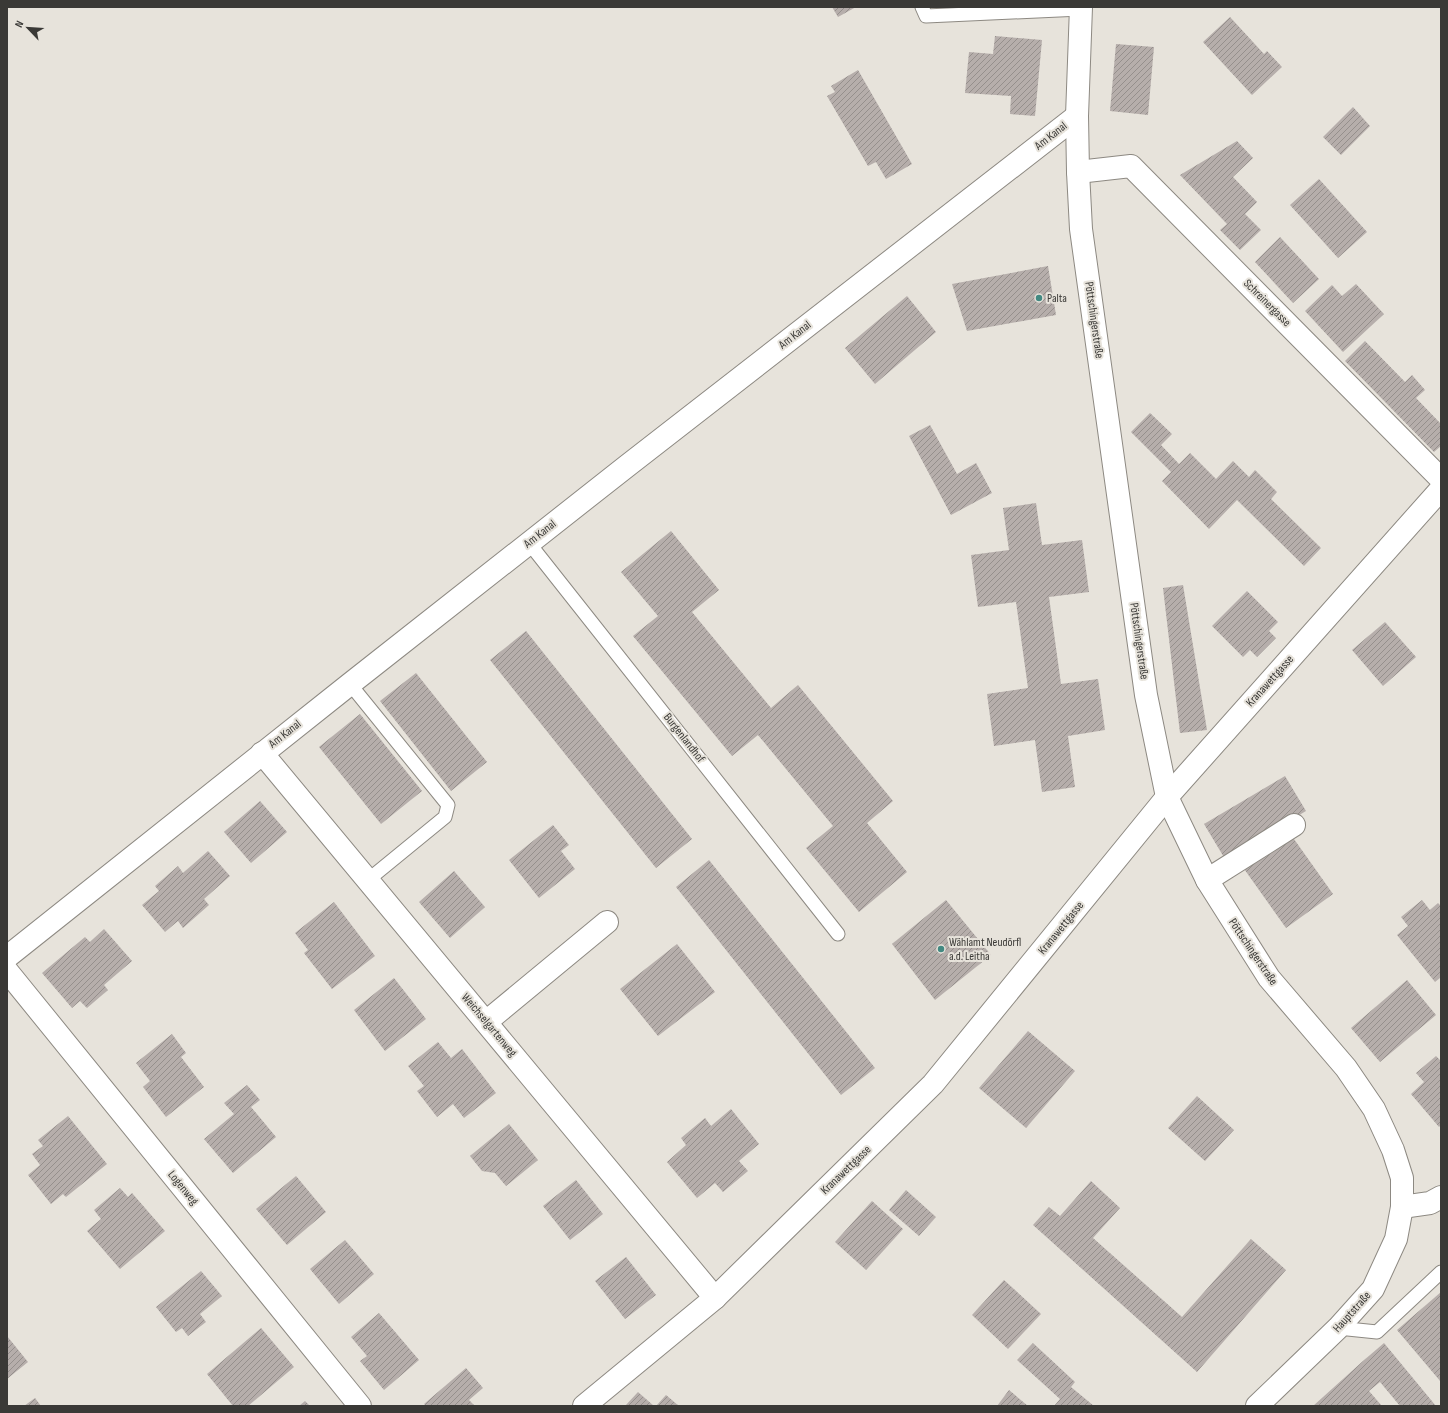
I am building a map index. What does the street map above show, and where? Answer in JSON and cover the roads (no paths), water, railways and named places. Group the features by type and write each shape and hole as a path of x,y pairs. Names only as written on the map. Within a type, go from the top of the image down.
{"street":[{"name":"Pöttschingerstraße","path":"1081,8 1077,116 1078,172 1082,236 1146,695 1168,797 1207,880 1269,978 1346,1068 1374,1109 1393,1150 1402,1178 1402,1207"},
{"name":"Am Kanal","path":"7,957 262,753 529,543 1077,116"},
{"name":"Schreinergasse","path":"1078,172 1131,166 1441,479"},
{"name":"Kranawettgasse","path":"584,1406 715,1298 934,1084 1168,797 1441,489"},
{"name":"Weichselgartenweg","path":"262,753 715,1298"},
{"path":"1207,880 1294,825"},
{"path":"486,1022 607,922"},
{"name":"Logenweg","path":"7,970 360,1406"},
{"path":"1402,1207 1430,1203 1441,1197"},
{"name":"Hauptstraße","path":"1257,1406 1338,1328 1373,1289 1396,1239 1402,1207"}],"lane":[{"path":"922,7 926,16 1081,8"},
{"name":"Burgenlandhof","path":"529,543 838,934"},
{"path":"350,684 448,805 445,817 368,880"},
{"path":"1338,1328 1377,1332 1441,1272"}],"place":[{"name":"Palta","path":"1039,298"},
{"name":"Wählamt Neudörfl a.d. Leitha","path":"941,949"}]}
